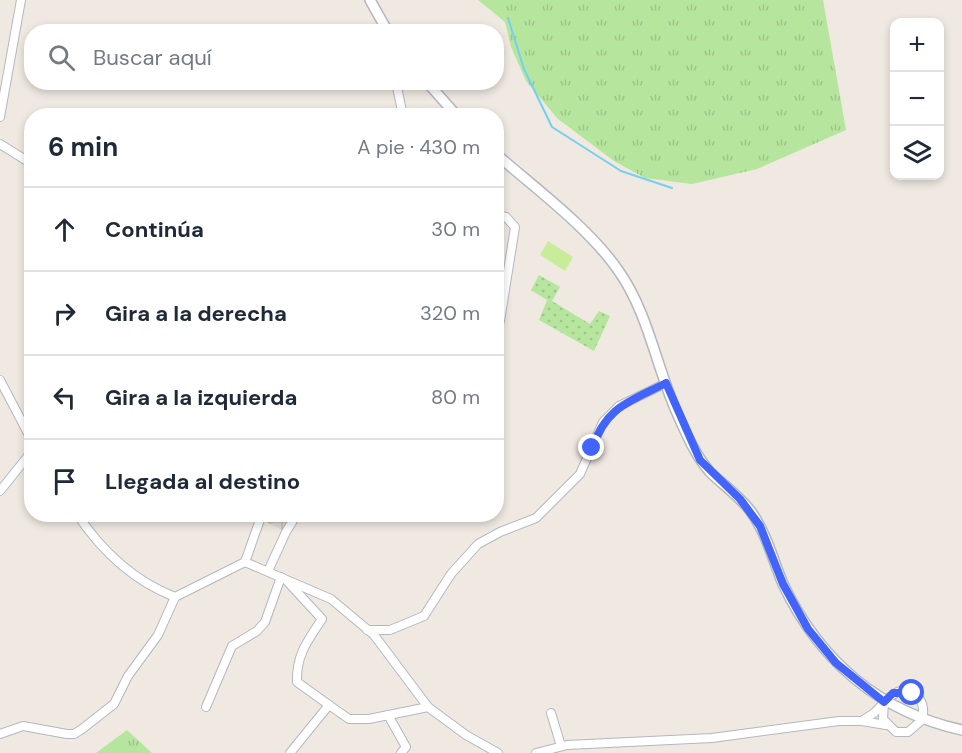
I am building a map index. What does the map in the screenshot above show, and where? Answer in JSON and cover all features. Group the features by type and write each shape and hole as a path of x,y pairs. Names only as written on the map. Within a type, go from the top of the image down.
{"street":[{"path":"0,117 21,0"},
{"path":"370,0 384,24"},
{"path":"398,90 401,108"},
{"path":"434,90 450,108"},
{"path":"0,144 24,159"},
{"path":"504,161 598,245 619,270 636,303 666,383 700,460 740,499 760,526 783,584 808,629 836,663 884,702 922,720 962,730"},
{"path":"504,217 515,227 504,296"},
{"path":"0,380 24,426"},
{"path":"367,630 390,630 424,616 451,574 478,544 500,532 536,518 580,474 603,422 619,406 666,383"},
{"path":"0,491 24,461"},
{"path":"82,522 93,539 113,558 154,589 175,597"},
{"path":"0,734 23,726 74,734 114,704 128,676 158,634 175,597 245,562 259,522"},
{"path":"268,571 292,522"},
{"path":"245,562 331,599 367,630 428,707 466,735 498,753"},
{"path":"283,578 322,619 300,652 296,666 297,682 349,719 369,719 428,707"},
{"path":"206,707 232,645 257,631 265,622 283,578"},
{"path":"536,753 561,746 712,738 862,721 886,725 896,732 908,732 922,720 922,704 912,693 893,693 862,721"},
{"path":"884,702 882,714 886,725"},
{"path":"290,753 329,705"},
{"path":"551,713 561,746"},
{"path":"388,715 406,747 401,753"}],"green space":[{"path":"478,0 823,0 846,130 757,169 692,184 645,178 614,161 558,119 526,81 511,47 505,22"},
{"path":"548,241 573,257 565,271 540,255"},
{"path":"539,275 560,287 552,301 590,324 599,311 610,316 594,351 539,320 547,300 531,290"},
{"path":"127,730 152,753 96,753"}],"shaded area":[{"path":"266,522 293,522 286,532"}],"waterway":[{"path":"508,18 524,69 552,127 621,171 672,188"}],"route":[{"path":"592,448 603,422 619,406 666,383 675,409 700,460 751,512 766,538 773,560 794,606 821,646 836,663 884,702 893,693 906,691 912,693"}]}
